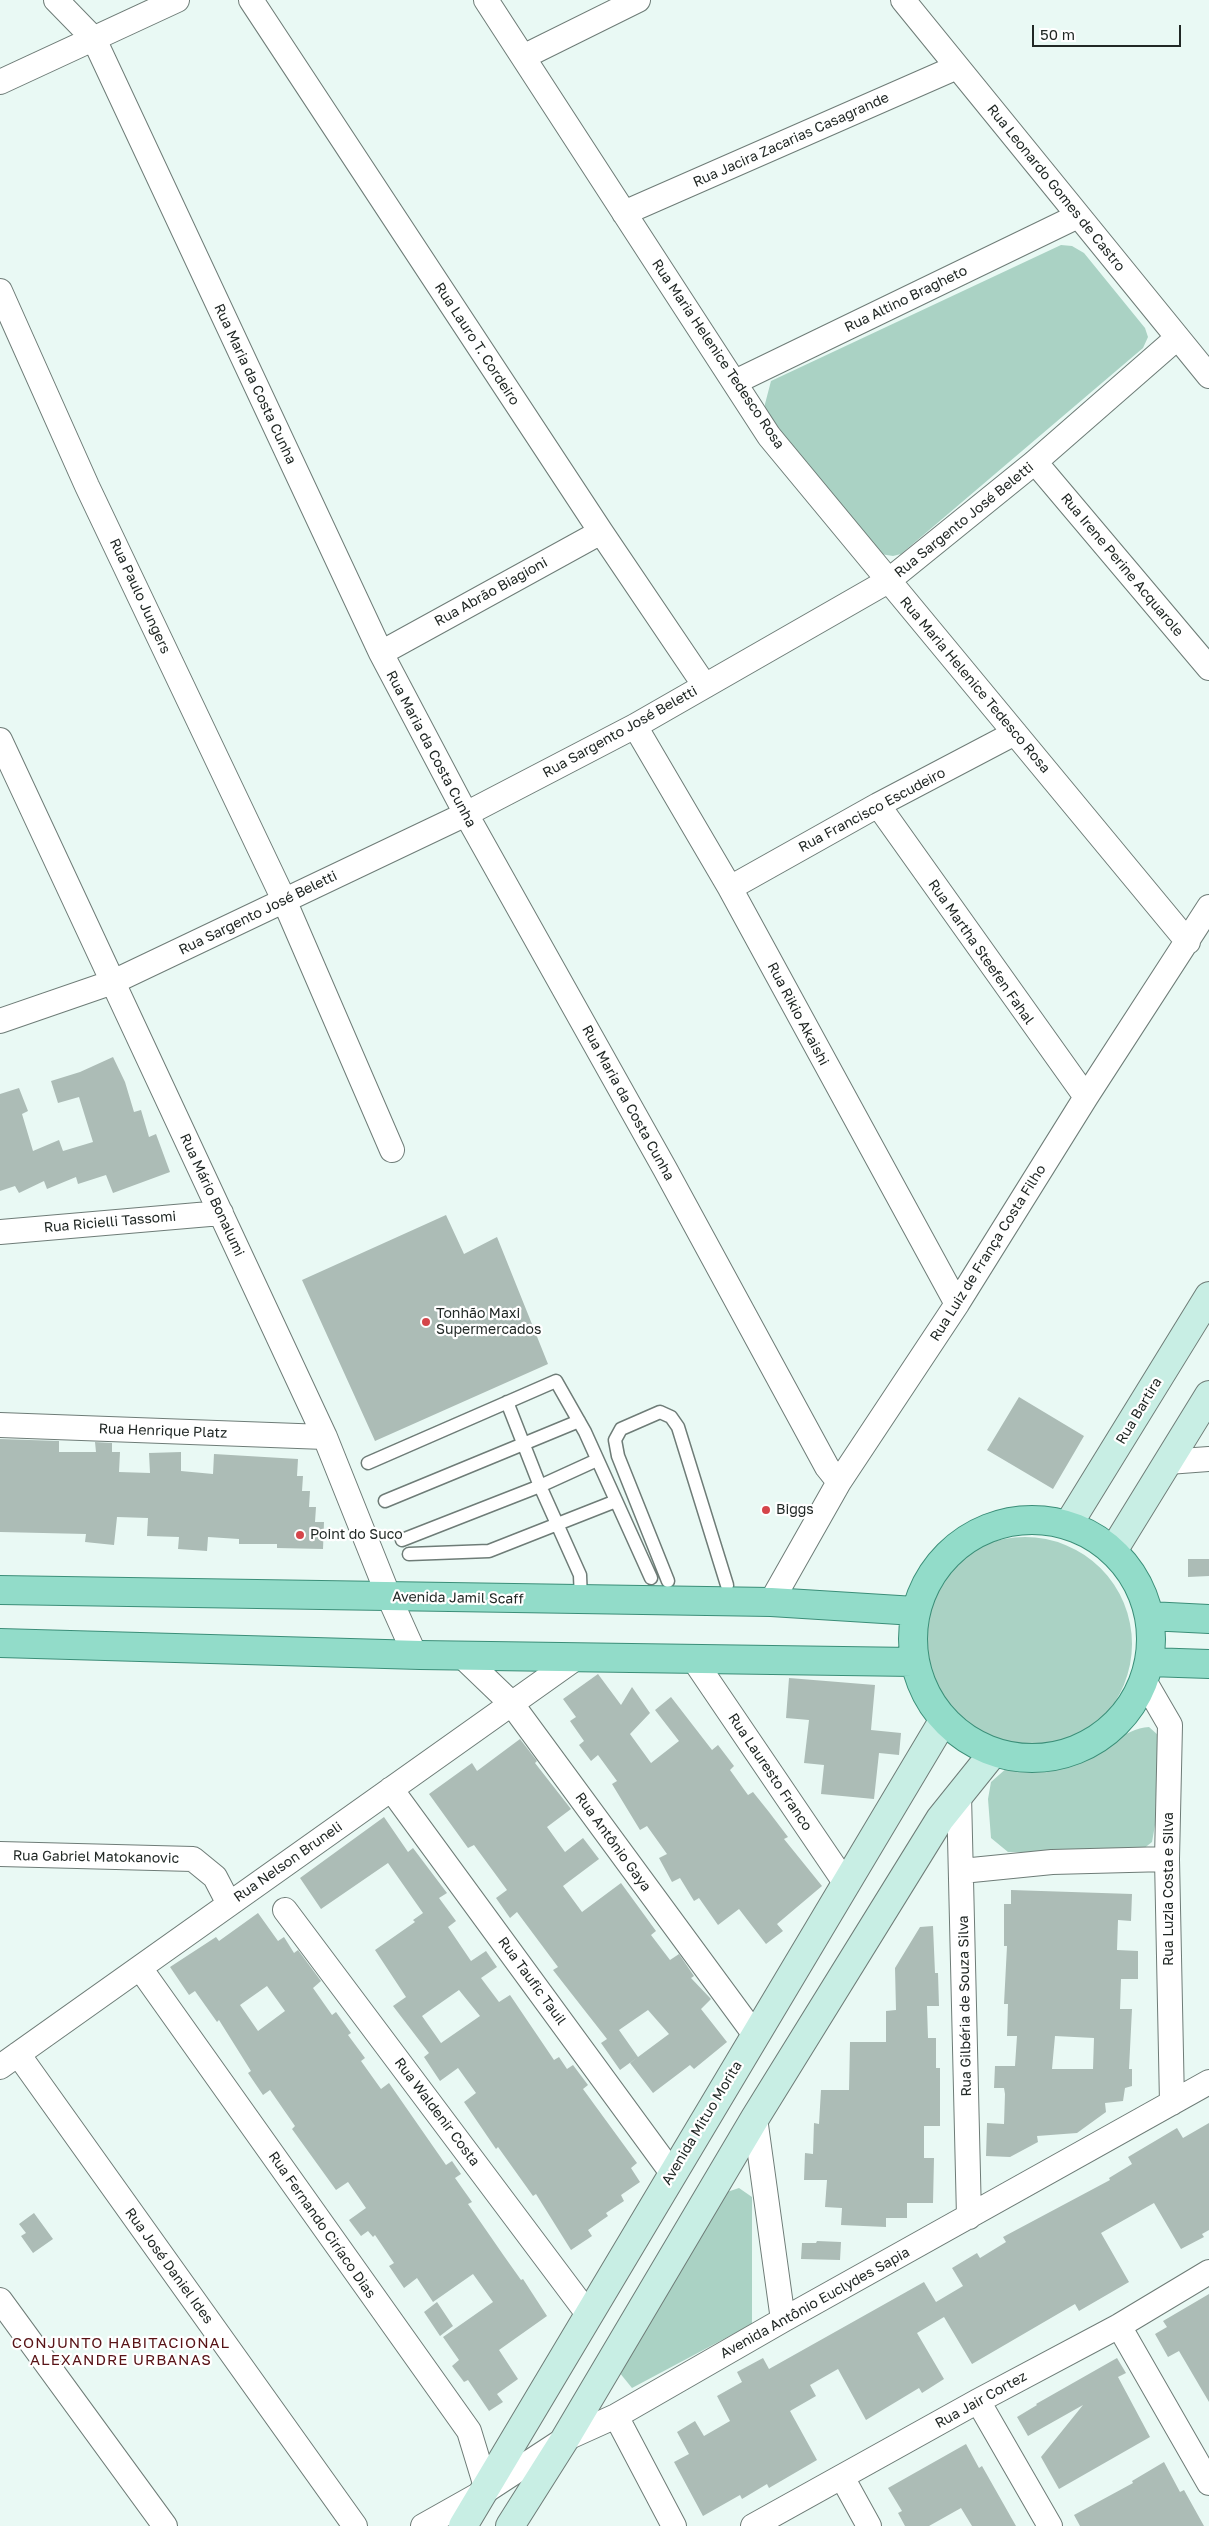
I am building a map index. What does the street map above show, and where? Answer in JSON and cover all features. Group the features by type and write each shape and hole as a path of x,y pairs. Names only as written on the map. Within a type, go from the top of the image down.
{"main road":[{"path":"1029,1519 1068,1525 1092,1535 1113,1551 1136,1581 1149,1616 1151,1640 1147,1672 1135,1700 1108,1731 1073,1752 1033,1760 993,1753 966,1740 943,1721 924,1694 914,1662 911,1637 915,1611 930,1575 957,1546 991,1526 1029,1519"},
{"name":"Avenida Jamil Scaff","path":"0,1590 771,1602 915,1611"},
{"path":"1149,1616 1209,1618"},
{"path":"0,1643 462,1656 914,1662"},
{"path":"1147,1672 1209,1664"}],"street":[{"name":"Rua Maria da Costa Cunha","path":"56,0 94,39 381,653 466,814 665,1169 826,1467 839,1482"},
{"path":"0,82 177,0"},
{"name":"Rua Lauro T. Cordeiro","path":"252,0 601,532 705,686"},
{"name":"Rua Maria Helenice Tedesco Rosa","path":"486,0 770,436 1188,942"},
{"path":"523,57 638,0"},
{"name":"Rua Leonardo Gomes de Castro","path":"903,0 1209,376"},
{"name":"Rua Jacira Zacarias Casagrande","path":"624,213 958,67"},
{"name":"Rua Altino Bragheto","path":"734,382 1078,216"},
{"name":"Rua Paulo Jungers","path":"0,291 87,486 284,900 392,1150"},
{"name":"Rua Sargento José Beletti","path":"0,1021 113,982 466,814 635,726 888,581 1034,462 1177,338"},
{"name":"Rua Irene Perine Acquarole","path":"1034,462 1209,668"},
{"name":"Rua Abrão Biagioni","path":"381,653 601,532"},
{"name":"Rua Rikio Akaishi","path":"635,726 730,888 854,1120 957,1304"},
{"name":"Rua Francisco Escudeiro","path":"730,888 878,805 1015,733"},
{"name":"Rua Mário Bonalumi","path":"0,740 325,1437 389,1597 415,1655"},
{"name":"Rua Martha Steefen Fahal","path":"878,805 1086,1097"},
{"name":"Rua Luiz de França Costa Filho","path":"771,1602 839,1482 957,1304 1086,1097 1209,907"},
{"name":"Rua Ricielli Tassomi","path":"0,1232 221,1213"},
{"name":"Rua Bartira","path":"1068,1525 1209,1296"},
{"path":"1113,1551 1209,1395"},
{"name":"Rua Henrique Platz","path":"0,1425 325,1437"},
{"path":"1168,1462 1209,1459"},
{"name":"Rua Antônio Gaya","path":"462,1656 511,1703 755,2035"},
{"name":"Rua Nelson Bruneli","path":"9,2061 576,1658"},
{"name":"Rua Lauresto Franco","path":"694,1660 846,1884"},
{"name":"Rua Luzia Costa e Silva","path":"1147,1672 1170,1724 1167,1859 1172,2103"},
{"name":"Avenida Mituo Morita","path":"463,2526 487,2490 588,2314 943,1721"},
{"path":"510,2526 565,2439 755,2118 940,1819 993,1753"},
{"name":"Rua Taufic Tauil","path":"391,1789 672,2174"},
{"name":"Rua Gilbéria de Souza Silva","path":"959,1795 969,2217"},
{"name":"Rua Gabriel Matokanovic","path":"0,1854 193,1859 215,1877 229,1904"},
{"path":"962,1871 1052,1862 1167,1859"},
{"name":"Rua Waldenir Costa","path":"285,1910 588,2314"},
{"name":"Rua Fernando Ciríaco Dias","path":"140,1968 469,2431 487,2490"},
{"name":"Rua José Daniel Ides","path":"9,2061 355,2526"},
{"name":"Avenida Antônio Euclydes Sapia","path":"423,2526 487,2490 565,2439 616,2416 783,2320 1209,2082"},
{"path":"755,2118 783,2320"},
{"name":"Rua Jair Cortez","path":"753,2526 978,2400 1118,2326 1209,2272"},
{"path":"0,2300 165,2526"},
{"path":"1118,2326 1209,2483"},
{"path":"978,2400 1050,2526"},
{"path":"616,2416 674,2526"},
{"path":"842,2477 869,2526"}],"lane":[{"path":"368,1463 556,1381 579,1421 651,1578"},
{"path":"507,1402 540,1486 580,1575 581,1600"},
{"path":"668,1581 618,1456 615,1440 620,1429 660,1412 670,1417 678,1427 728,1584"},
{"path":"385,1501 579,1421"},
{"path":"402,1540 540,1486 597,1460"},
{"path":"409,1554 488,1551 616,1502"}],"green space":[{"path":"1061,245 1072,246 1084,253 1145,328 1148,337 1143,348 901,554 893,556 874,553 765,413 765,404 771,381"},
{"path":"1025,1537 1046,1539 1066,1545 1093,1561 1108,1576 1124,1603 1130,1623 1132,1644 1130,1665 1124,1685 1108,1712 1093,1727 1066,1743 1046,1749 1025,1751 1004,1749 984,1743 957,1727 942,1712 926,1685 920,1665 918,1644 920,1623 926,1603 942,1576 957,1561 984,1545 1004,1539"},
{"path":"1149,1727 1158,1735 1155,1825 1152,1842 1138,1853 1008,1852 991,1838 988,1799 991,1782 1008,1767 1049,1766 1073,1762 1093,1754 1130,1732"},
{"path":"739,2188 752,2197 752,2324 632,2388 619,2372 727,2192"}],"building":[{"path":"113,1057 125,1082 134,1112 141,1110 149,1137 156,1134 170,1172 113,1193 106,1175 78,1184 76,1177 47,1189 44,1181 19,1193 15,1186 0,1191 0,1094 19,1088 28,1111 22,1114 33,1151 59,1140 63,1151 93,1142 79,1097 58,1103 51,1081 80,1072"},
{"name":"Tonhão Maxi Supermercados","path":"446,1215 464,1254 497,1237 548,1364 375,1441 302,1280"},
{"path":"1019,1397 1084,1436 1053,1489 987,1450"},
{"path":"0,1439 59,1441 59,1452 96,1452 95,1442 112,1443 112,1452 120,1452 119,1472 150,1473 149,1453 181,1452 181,1471 213,1474 214,1454 298,1459 297,1476 303,1476 302,1491 310,1491 309,1507 316,1507 315,1522 324,1522 323,1549 277,1548 277,1544 239,1544 239,1539 208,1537 207,1551 178,1549 179,1537 147,1536 148,1518 117,1517 114,1545 85,1542 86,1534 0,1532"},
{"path":"1188,1559 1209,1559 1209,1576 1188,1577"},
{"path":"598,1674 621,1705 632,1687 650,1713 630,1734 651,1763 679,1741 655,1710 671,1697 712,1750 718,1745 734,1766 730,1770 748,1795 753,1792 788,1837 784,1839 822,1886 777,1924 783,1931 766,1944 739,1909 718,1925 699,1898 694,1901 680,1878 672,1882 659,1858 667,1854 647,1826 640,1830 612,1784 617,1781 598,1755 591,1761 579,1745 584,1741 570,1721 576,1717 563,1699"},
{"path":"789,1678 875,1685 871,1730 901,1733 899,1755 879,1753 874,1799 821,1794 824,1765 804,1763 809,1720 786,1718"},
{"path":"520,1739 537,1761 535,1763 571,1809 547,1827 565,1852 583,1838 599,1859 563,1886 582,1912 621,1883 656,1931 651,1935 670,1960 679,1954 694,1976 691,1978 711,1999 701,2009 727,2042 694,2069 690,2065 653,2093 630,2063 638,2057 620,2070 601,2043 607,2039 553,1970 558,1967 517,1912 510,1918 496,1898 507,1890 474,1845 468,1848 429,1794 472,1763 477,1771","holes":["648,2010 669,2034 638,2057 619,2030"]},
{"path":"384,1817 408,1852 413,1848 447,1893 439,1898 456,1921 448,1927 471,1961 486,1951 497,1967 481,1978 499,2002 510,1995 554,2060 559,2057 567,2069 573,2065 588,2085 583,2089 637,2163 631,2168 640,2182 621,2195 624,2201 606,2213 608,2216 588,2230 592,2236 571,2250 536,2194 533,2196 498,2147 496,2149 464,2102 476,2093 458,2068 440,2081 424,2057 429,2053 393,2006 406,1997 375,1950 415,1922 413,1920 423,1913 388,1863 321,1909 300,1878","holes":["459,1990 480,2016 441,2043 422,2016"]},
{"path":"1011,1890 1132,1894 1131,1921 1118,1920 1117,1950 1138,1951 1138,1979 1121,1979 1120,2009 1132,2009 1129,2069 1132,2069 1132,2086 1125,2088 1123,2101 1105,2103 1106,2112 1077,2133 1037,2136 1038,2142 1010,2157 986,2156 987,2123 1004,2124 1005,2094 1004,2088 994,2088 995,2066 1015,2066 1017,2036 1007,2036 1008,2004 1004,2004 1007,1946 1004,1946 1004,1904 1011,1904","holes":["1055,2036 1094,2038 1093,2069 1052,2069"]},
{"path":"258,1913 278,1941 284,1937 294,1953 298,1950 321,1981 313,1988 332,2015 336,2012 351,2033 348,2035 365,2058 361,2061 381,2089 389,2083 446,2165 452,2161 461,2174 455,2178 472,2202 468,2204 521,2280 523,2279 547,2316 499,2350 518,2379 497,2394 503,2402 489,2411 468,2380 464,2382 452,2366 459,2360 443,2337 493,2302 473,2274 433,2302 417,2278 404,2288 389,2266 394,2263 375,2235 373,2237 368,2231 361,2236 349,2220 366,2208 348,2182 336,2190 292,2129 295,2126 270,2090 263,2095 248,2073 251,2071 219,2020 217,2022 195,1991 189,1995 170,1967 216,1937 219,1941","holes":["267,1986 285,2011 258,2031 240,2005"]},
{"path":"933,1926 935,1973 938,1973 939,2006 927,2006 928,2038 936,2038 936,2068 940,2068 940,2126 924,2126 924,2158 934,2158 933,2203 907,2203 907,2218 886,2218 886,2227 841,2225 842,2208 825,2207 827,2180 804,2180 805,2153 813,2154 814,2123 819,2124 821,2090 849,2090 850,2042 886,2042 886,2011 896,2010 895,1968 920,1927"},
{"path":"1209,2123 1209,2230 1202,2234 1204,2237 1181,2249 1154,2203 1101,2233 1129,2282 1079,2311 1075,2304 972,2364 944,2317 917,2333 944,2379 922,2393 919,2388 866,2420 838,2369 810,2385 816,2396 790,2411 817,2460 769,2488 767,2484 742,2499 740,2495 703,2516 674,2462 689,2454 677,2432 695,2421 704,2436 730,2421 717,2396 742,2382 737,2372 763,2358 769,2369 924,2282 936,2302 963,2286 952,2268 977,2253 980,2258 1006,2242 1003,2237 1110,2180 1109,2178 1132,2164 1128,2157 1177,2128 1183,2138"},
{"path":"34,2213 53,2239 33,2253 21,2236 26,2233 19,2224"},
{"path":"817,2241 841,2242 840,2260 801,2259 802,2243 816,2243"},
{"path":"1209,2294 1209,2402 1179,2351 1168,2357 1155,2334 1167,2327 1163,2321"},
{"path":"437,2302 453,2326 440,2336 424,2312"},
{"path":"1117,2358 1126,2373 1118,2377 1150,2437 1059,2489 1041,2457 1083,2405 1028,2436 1017,2417 1036,2404"},
{"path":"966,2444 979,2468 982,2466 1016,2526 972,2526 961,2508 929,2526 905,2526 898,2513 902,2511 888,2488"},
{"path":"1164,2462 1180,2492 1184,2490 1204,2526 1080,2526 1074,2515 1133,2483 1132,2481"}],"place":[{"name":"Tonhão Maxi Supermercados","path":"426,1322"},
{"name":"Biggs","path":"766,1510"},
{"name":"Point do Suco","path":"300,1535"}],"district":[{"name":"CONJUNTO HABITACIONAL ALEXANDRE URBANAS","path":"121,2352"}]}
